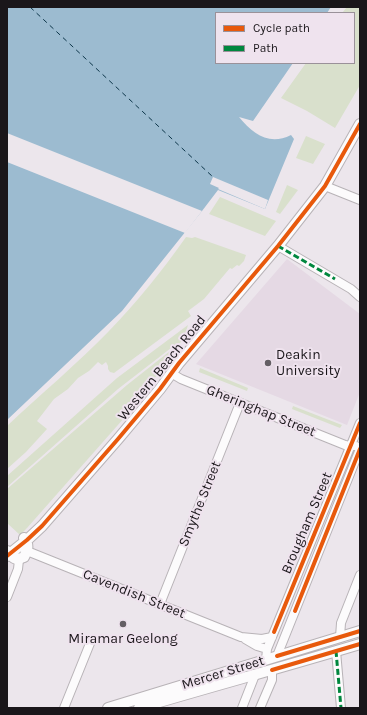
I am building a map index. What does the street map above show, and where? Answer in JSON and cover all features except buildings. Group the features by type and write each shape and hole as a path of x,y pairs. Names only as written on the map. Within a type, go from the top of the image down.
{"street":[{"name":"Western Beach Road","path":"8,553 26,543 42,526 118,439 160,389 171,373 278,246 325,186 360,124"},
{"path":"325,186 360,200"},
{"path":"278,246 335,279 351,289 360,297"},
{"name":"Gheringhap Street","path":"171,373 178,378 360,450"},
{"name":"Smythe Street","path":"160,604 240,403"},
{"name":"Brougham Street","path":"266,660 267,649 272,636 360,423"},
{"name":"Brougham Street","path":"260,708 271,681 272,670 277,656 360,450"},
{"path":"18,560 24,557 26,543"},
{"name":"Cavendish Street","path":"26,543 160,604 241,636 262,640 272,636"},
{"path":"8,553 13,558 18,560"},
{"path":"7,597 18,569 18,560"},
{"path":"341,708 336,651 337,643 340,637 340,624 360,575"},
{"name":"Mercer Street","path":"108,708 360,631"},
{"name":"Cavendish Street","path":"241,636 251,643 267,649"},
{"path":"64,708 91,641"},
{"name":"Mercer Street","path":"139,708 360,644"},
{"path":"266,660 272,670"},
{"path":"242,708 255,674"},
{"path":"235,680 241,682 245,686 247,689 247,697"}],"shaded area":[{"path":"287,259 360,314 360,392 347,425 196,364"}],"green space":[{"path":"347,7 360,7 360,85 335,128 307,111 281,98 305,64 355,64 355,12 343,12"},
{"path":"306,136 325,144 313,164 296,158"},
{"path":"287,185 298,190 280,214 276,212"},
{"path":"220,197 276,221 265,236 209,214"},
{"path":"186,237 195,237 246,255 244,261 239,266 237,265 232,269 230,268 204,299 188,311 191,316 114,373 110,372 106,362 102,365 98,362 89,371 78,378 68,389 54,399 37,421 47,429 26,452 7,469 7,426 72,367 130,309"},
{"path":"188,325 183,341 171,348 118,389 7,487 7,476 117,378"},
{"path":"182,346 153,380 155,383 20,535 7,523 7,489 127,385 170,351"},
{"path":"200,368 248,388 247,391 199,372"},
{"path":"293,406 342,425 340,428 292,409"}],"water":[{"path":"7,7 331,7 328,12 215,12 215,64 292,64 253,121 239,117 250,129 269,139 283,138 291,135 294,139 265,209 218,190 122,311 7,420"}],"pier":[{"path":"7,133 202,211 185,233 7,162"},
{"path":"213,177 268,200 265,209 218,189 219,188 210,184"}],"ferry route":[{"path":"30,7 213,177"}],"marked path":[{"path":"278,246 335,279"},
{"path":"336,651 341,708"}],"cycle path":[{"path":"7,556 42,526 118,439 160,389 179,363 278,246 325,186 360,124"},
{"path":"274,632 360,423"},
{"path":"295,611 360,449"},
{"path":"277,656 360,631"},
{"path":"272,670 360,644"}],"place":[{"name":"Deakin University","path":"268,363"},
{"name":"Miramar Geelong","path":"123,624"}]}
